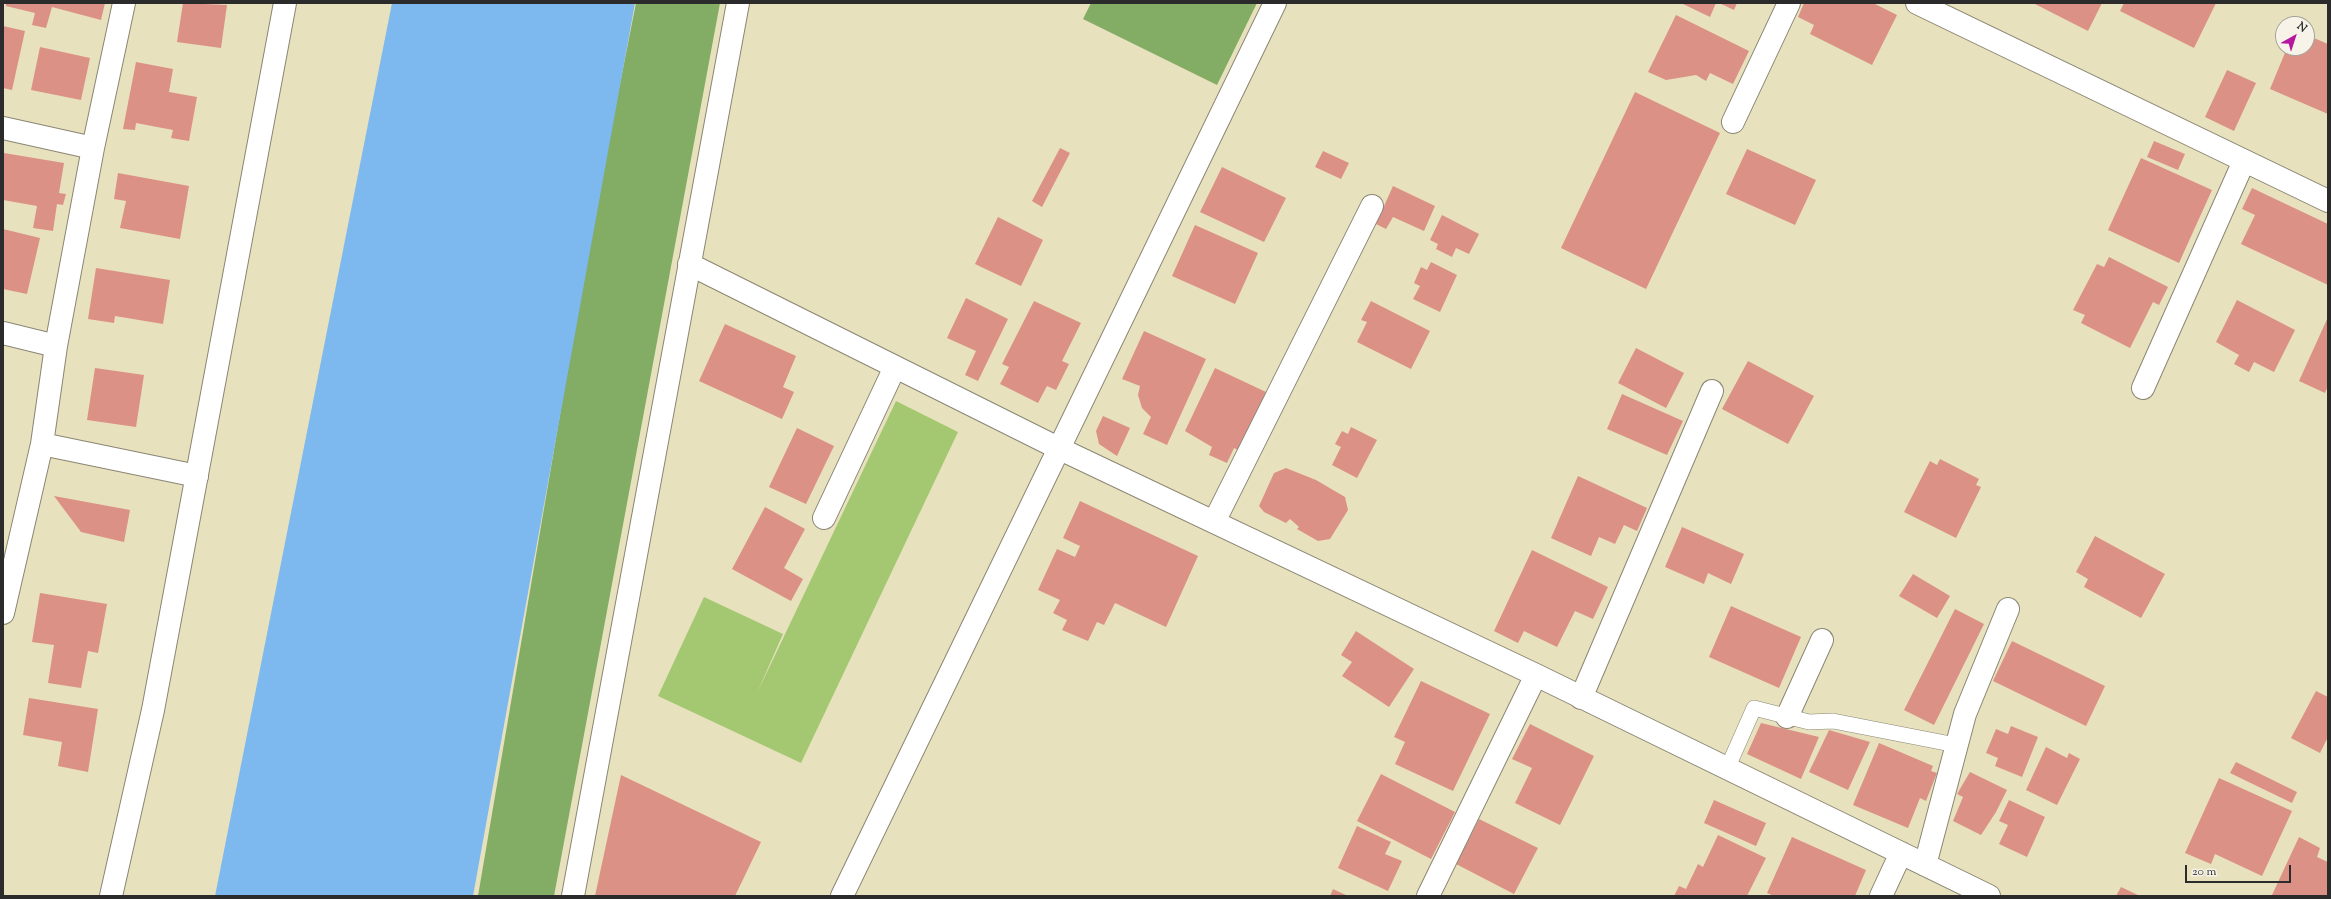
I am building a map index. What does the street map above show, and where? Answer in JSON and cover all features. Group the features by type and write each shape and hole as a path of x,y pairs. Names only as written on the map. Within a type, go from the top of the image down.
{"street":[{"path":"4,606 42,444 56,346 93,148 124,3"},
{"path":"111,896 153,710 285,3"},
{"path":"573,896 688,264 738,3"},
{"path":"842,896 1275,3"},
{"path":"1733,122 1788,3"},
{"path":"1916,3 2328,201"},
{"path":"3,128 93,148"},
{"path":"2143,388 2244,161"},
{"path":"1214,522 1372,206"},
{"path":"688,264 1058,448 1536,675 1989,896"},
{"path":"3,333 56,346"},
{"path":"824,518 895,367"},
{"path":"1581,698 1712,391"},
{"path":"42,444 197,476"},
{"path":"1925,865 1965,714 2008,609"},
{"path":"1787,717 1822,640"},
{"path":"1428,896 1536,675"},
{"path":"1881,896 1901,853"}],"lane":[{"path":"1727,769 1754,708 1809,722 1833,721 1956,745"}],"green space":[{"path":"636,3 720,3 554,896 478,896 594,215"},
{"path":"1091,3 1257,3 1217,85 1083,19"},
{"path":"896,401 958,432 801,763 658,696 704,597 783,634 757,693"}],"water":[{"path":"392,3 635,3 473,896 215,896"}],"building":[{"path":"6,3 105,3 101,20 52,7 46,28 32,25 35,13 6,6"},
{"path":"183,3 227,5 221,48 177,42"},
{"path":"1681,3 1716,3 1710,17"},
{"path":"1719,3 1737,3 1734,10"},
{"path":"1804,3 1873,3 1897,15 1872,65 1810,34 1814,25 1798,17"},
{"path":"2033,3 2102,3 2088,31"},
{"path":"2124,3 2216,3 2194,48 2120,11"},
{"path":"1676,15 1749,51 1733,84 1710,73 1706,81 1696,75 1666,80 1648,72"},
{"path":"3,26 25,31 12,90 3,88"},
{"path":"2315,38 2328,44 2328,114 2270,89 2284,56 2315,56"},
{"path":"40,47 90,58 81,100 31,90"},
{"path":"136,62 173,69 169,92 197,97 189,141 171,138 173,130 136,123 135,130 123,129"},
{"path":"2227,70 2256,83 2234,131 2205,117"},
{"path":"1635,92 1720,133 1646,289 1561,248"},
{"path":"2154,141 2185,154 2178,170 2147,157"},
{"path":"1060,148 1070,153 1042,207 1032,201"},
{"path":"1747,149 1816,180 1795,225 1726,194"},
{"path":"1323,151 1349,163 1341,179 1315,167"},
{"path":"4,153 64,163 59,193 66,194 63,205 57,204 53,231 33,228 37,206 3,200"},
{"path":"2141,158 2212,190 2179,263 2108,230"},
{"path":"1222,167 1286,198 1264,242 1200,212"},
{"path":"118,173 189,186 180,239 120,228 126,201 114,199"},
{"path":"1393,186 1435,206 1424,231 1393,217 1386,229 1376,224"},
{"path":"2252,188 2328,224 2328,285 2241,244 2255,215 2242,209"},
{"path":"1442,215 1479,234 1469,254 1456,248 1452,257 1436,249 1438,244 1430,240"},
{"path":"998,217 1043,240 1021,286 975,264"},
{"path":"1195,225 1258,253 1235,304 1172,276"},
{"path":"3,229 40,238 27,294 3,289"},
{"path":"2109,257 2168,287 2159,305 2153,302 2130,348 2081,323 2085,315 2073,310 2097,264 2104,267"},
{"path":"1431,262 1457,275 1440,312 1413,299 1420,286 1414,283 1421,267 1427,270"},
{"path":"96,268 170,280 163,324 115,316 114,323 88,319"},
{"path":"966,298 1008,319 978,381 965,375 976,351 947,338"},
{"path":"2237,300 2295,330 2274,372 2254,362 2249,372 2234,364 2239,355 2216,342"},
{"path":"1034,301 1081,323 1062,361 1069,364 1056,390 1047,386 1038,403 1000,384 1009,367 1002,364"},
{"path":"1371,301 1430,331 1411,369 1357,342 1367,322 1361,320"},
{"path":"2328,317 2328,386 2325,393 2299,381"},
{"path":"725,324 796,356 783,387 794,392 782,419 699,381"},
{"path":"1144,331 1206,359 1167,445 1143,434 1151,417 1142,408 1138,395 1140,386 1122,379"},
{"path":"1636,348 1684,373 1666,408 1618,383"},
{"path":"1748,361 1814,396 1788,444 1722,409"},
{"path":"95,368 144,375 136,427 87,420"},
{"path":"1215,368 1266,392 1238,450 1234,448 1227,463 1209,455 1212,447 1185,431"},
{"path":"1622,394 1683,421 1667,455 1607,429"},
{"path":"1103,416 1130,428 1117,456 1099,444 1096,431"},
{"path":"1351,427 1377,440 1357,478 1332,465 1341,447 1335,444 1342,431 1348,434"},
{"path":"797,428 834,446 806,504 769,487"},
{"path":"1940,459 1979,479 1976,485 1981,487 1956,538 1904,512 1930,461 1937,465"},
{"path":"1286,468 1316,480 1345,497 1348,510 1330,539 1318,541 1297,529 1299,527 1290,519 1286,523 1264,512 1259,506 1274,473"},
{"path":"1578,476 1647,508 1637,531 1624,525 1615,544 1599,537 1591,556 1551,538"},
{"path":"54,496 130,510 124,542 81,532"},
{"path":"1080,501 1198,556 1166,627 1115,603 1104,625 1097,622 1088,641 1062,630 1067,620 1053,613 1060,600 1038,590 1057,549 1075,557 1080,546 1063,538"},
{"path":"765,507 805,529 784,568 803,579 791,601 732,569"},
{"path":"1682,527 1744,554 1731,584 1708,573 1704,584 1665,567"},
{"path":"2095,536 2165,574 2141,618 2084,587 2088,579 2076,572"},
{"path":"1532,550 1608,587 1593,619 1575,611 1557,647 1524,631 1518,643 1494,631"},
{"path":"1913,574 1950,596 1937,618 1899,596"},
{"path":"40,593 107,604 98,653 88,651 81,688 48,683 54,645 32,642"},
{"path":"1731,606 1801,637 1779,688 1709,657"},
{"path":"1955,609 1984,624 1934,725 1904,710"},
{"path":"1356,631 1414,669 1389,707 1342,676 1352,662 1341,655"},
{"path":"2012,641 2105,686 2086,726 1993,681"},
{"path":"1421,681 1490,714 1453,791 1395,764 1405,742 1394,737"},
{"path":"2316,691 2328,697 2328,737 2320,753 2291,738"},
{"path":"29,698 98,709 88,772 58,766 62,742 23,735"},
{"path":"1761,723 1819,737 1801,779 1747,754"},
{"path":"1530,724 1594,756 1560,825 1515,803 1532,768 1512,759"},
{"path":"2011,726 2038,737 2022,777 1995,766 1998,758 1986,753 1996,729 2008,734"},
{"path":"1829,730 1870,742 1848,790 1809,772"},
{"path":"1879,743 1933,766 1931,771 1937,773 1926,801 1920,798 1908,828 1853,805"},
{"path":"2046,747 2067,758 2069,753 2080,759 2057,805 2026,790"},
{"path":"2236,762 2297,792 2292,803 2230,773"},
{"path":"1970,772 2007,790 1996,812 1981,835 1953,821 1963,797 1957,794"},
{"path":"1381,774 1455,812 1431,859 1357,821"},
{"path":"621,775 761,842 735,896 595,896"},
{"path":"2219,778 2292,811 2262,876 2215,854 2211,864 2185,853"},
{"path":"1714,800 1766,823 1756,846 1704,823"},
{"path":"2009,800 2045,817 2027,857 1999,844 2008,825 1999,821"},
{"path":"1479,819 1538,848 1514,894 1456,864"},
{"path":"1357,826 1391,842 1385,854 1402,861 1388,891 1338,868"},
{"path":"1718,835 1766,858 1747,896 1674,896 1679,886 1686,889 1698,864 1703,867"},
{"path":"1792,837 1866,870 1855,896 1774,896 1767,893"},
{"path":"2299,837 2320,848 2317,857 2328,862 2328,896 2272,895"},
{"path":"2121,887 2140,896 2116,896"},
{"path":"1333,889 1348,896 1330,896"}]}
